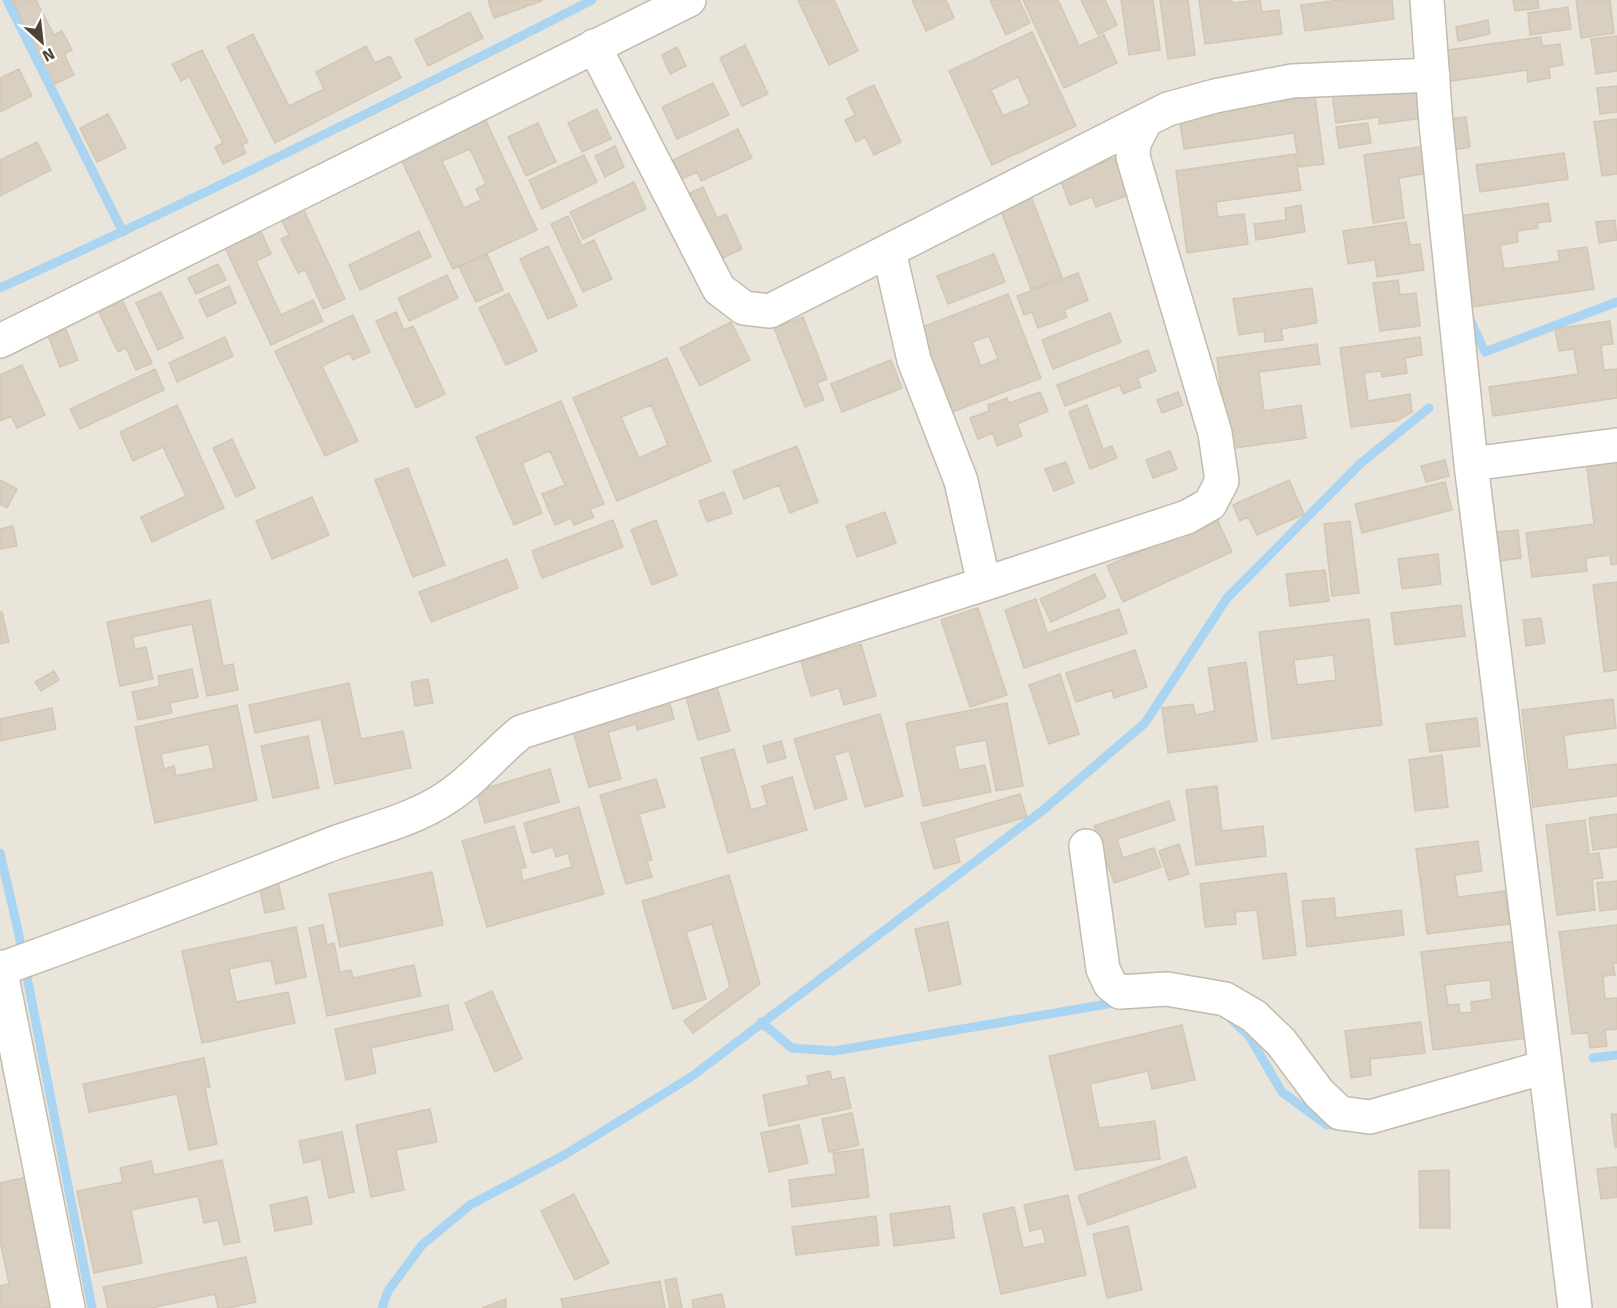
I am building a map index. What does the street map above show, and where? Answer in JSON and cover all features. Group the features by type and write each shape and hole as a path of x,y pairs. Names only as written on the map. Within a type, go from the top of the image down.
{"street":[{"path":"0,341 689,0"},
{"path":"1426,0 1436,124 1471,464 1575,1308"},
{"path":"594,46 719,289 744,308 770,311 1168,109 1215,96 1292,81 1433,75"},
{"path":"68,1308 0,968 162,911 345,838 418,813 447,798 482,769 500,748 520,732 1187,517 1210,504 1222,481 1215,433 1133,157 1134,142 1146,120"},
{"path":"889,250 914,360 961,481 984,584"},
{"path":"1471,464 1617,445"},
{"path":"1086,846 1103,969 1110,984 1120,992 1167,989 1225,999 1254,1016 1281,1042 1319,1093 1340,1113 1370,1117 1545,1067"}],"shaded area":[{"path":"0,0 1617,0 1617,1308 0,1308"}],"building":[{"path":"12,0 36,0 54,35 62,31 72,50 64,54 74,75 55,84"},
{"path":"488,0 542,0 542,1 494,18"},
{"path":"798,0 834,0 858,51 829,65"},
{"path":"912,0 946,0 954,18 926,31"},
{"path":"990,0 1019,0 1030,23 1006,35"},
{"path":"1023,0 1058,0 1079,46 1104,35 1117,63 1064,88"},
{"path":"1081,0 1105,0 1117,25 1098,35"},
{"path":"1121,0 1153,0 1160,50 1129,55"},
{"path":"1160,0 1188,0 1195,55 1168,59"},
{"path":"1199,0 1232,0 1232,3 1260,0 1262,12 1279,10 1282,34 1205,44"},
{"path":"1340,0 1392,0 1394,19 1305,31 1301,5"},
{"path":"1513,0 1538,0 1539,8 1515,11"},
{"path":"1576,0 1610,0 1614,33 1581,38"},
{"path":"1568,7 1571,29 1530,35 1528,13"},
{"path":"470,12 483,38 428,66 415,40"},
{"path":"1488,20 1490,34 1458,41 1456,27"},
{"path":"1032,32 1076,126 992,165 949,71","holes":["1018,77 1030,104 1003,116 991,90"]},
{"path":"253,34 289,106 324,89 316,72 366,46 375,63 390,56 401,78 275,143 227,47"},
{"path":"1617,36 1617,71 1596,74 1591,39"},
{"path":"1541,37 1542,46 1560,44 1563,65 1549,67 1550,78 1528,82 1527,70 1445,82 1441,51"},
{"path":"745,45 768,94 742,106 720,58"},
{"path":"677,47 686,66 670,74 662,55"},
{"path":"202,50 248,142 242,145 246,153 223,164 215,147 223,143 189,76 181,81 172,64"},
{"path":"19,69 32,96 0,112 0,78"},
{"path":"1417,82 1422,118 1379,124 1379,117 1336,123 1332,94"},
{"path":"713,83 729,115 677,139 662,107"},
{"path":"874,85 901,142 874,155 865,137 856,142 845,120 855,115 847,98"},
{"path":"1617,86 1617,112 1600,114 1597,88"},
{"path":"1315,96 1324,164 1299,167 1294,133 1184,149 1179,116"},
{"path":"597,109 611,139 582,152 568,123"},
{"path":"108,114 126,148 97,162 80,128"},
{"path":"1466,117 1470,147 1454,150 1450,119"},
{"path":"485,119 537,230 453,269 401,159","holes":["470,149 486,184 476,189 481,200 464,208 442,161"]},
{"path":"1617,119 1617,174 1602,176 1594,122"},
{"path":"538,123 556,162 526,176 508,137"},
{"path":"1368,123 1371,143 1339,148 1336,127"},
{"path":"738,129 752,158 701,181 697,172 682,179 673,160"},
{"path":"37,142 51,170 0,196 0,160"},
{"path":"615,146 624,167 605,177 595,156"},
{"path":"1426,146 1430,173 1399,178 1404,218 1373,223 1364,155"},
{"path":"1564,153 1568,179 1480,192 1476,165"},
{"path":"1295,154 1301,190 1216,202 1218,217 1244,214 1248,244 1187,253 1176,171"},
{"path":"584,155 597,182 542,209 529,180"},
{"path":"1117,157 1131,194 1096,207 1092,197 1070,205 1060,179"},
{"path":"634,182 646,209 583,239 570,212"},
{"path":"1027,186 1062,277 1031,289 996,198"},
{"path":"703,187 717,218 726,214 742,249 712,263 681,197"},
{"path":"1548,203 1551,221 1537,223 1538,228 1517,231 1518,242 1500,245 1504,269 1560,261 1558,251 1587,247 1594,289 1472,307 1459,216"},
{"path":"1301,205 1305,232 1256,240 1254,224 1286,220 1285,208"},
{"path":"302,206 345,299 323,309 305,269 298,273 281,239 289,235 280,217"},
{"path":"568,216 582,246 594,240 612,279 583,292 551,224"},
{"path":"255,218 271,254 256,261 281,315 313,300 323,321 271,345 219,235"},
{"path":"1615,220 1617,240 1599,243 1596,222"},
{"path":"1406,222 1410,245 1420,244 1424,270 1377,277 1375,260 1348,264 1343,231"},
{"path":"419,231 431,257 360,290 349,265"},
{"path":"548,246 577,306 548,319 520,259"},
{"path":"487,254 503,290 476,302 459,267"},
{"path":"994,254 1005,282 948,304 937,276"},
{"path":"218,264 226,280 196,294 188,278"},
{"path":"1078,273 1088,300 1064,310 1067,317 1038,328 1032,312 1024,315 1017,296"},
{"path":"447,275 458,298 409,321 398,298"},
{"path":"1398,280 1400,295 1416,293 1420,326 1380,331 1373,283"},
{"path":"229,286 236,303 207,317 199,300"},
{"path":"1312,288 1317,323 1281,329 1283,340 1265,342 1264,331 1239,335 1233,299"},
{"path":"118,291 152,363 136,370 126,348 118,352 94,302"},
{"path":"161,292 183,338 158,350 136,303"},
{"path":"509,293 537,351 506,365 479,308"},
{"path":"1008,294 1041,378 947,414 915,330","holes":["989,336 998,359 981,366 972,342"]},
{"path":"396,312 404,330 413,326 445,394 416,408 376,321"},
{"path":"1110,313 1121,342 1053,369 1042,340"},
{"path":"353,315 370,352 353,360 350,353 322,366 358,441 325,456 275,351"},
{"path":"803,317 827,379 817,383 824,400 805,407 774,328"},
{"path":"1610,321 1613,344 1601,345 1604,370 1617,369 1617,398 1493,416 1489,387 1578,374 1574,349 1559,351 1555,329"},
{"path":"63,322 78,360 60,367 46,330"},
{"path":"731,322 750,360 700,386 680,348"},
{"path":"225,337 233,356 177,382 169,363"},
{"path":"1420,337 1422,355 1405,358 1407,373 1382,377 1381,371 1364,373 1368,401 1410,394 1412,412 1396,421 1351,427 1340,348"},
{"path":"1317,344 1320,364 1259,372 1264,411 1301,405 1306,438 1229,449 1217,358"},
{"path":"1148,350 1156,371 1137,378 1141,387 1123,394 1120,385 1065,406 1057,385"},
{"path":"667,358 711,461 617,501 573,398","holes":["651,405 668,445 639,458 621,417"]},
{"path":"891,360 902,388 842,412 831,384"},
{"path":"22,365 45,415 17,428 11,416 0,421 0,375"},
{"path":"155,369 164,390 80,429 70,409"},
{"path":"1040,392 1048,411 1017,424 1022,436 997,446 993,433 978,439 970,418 989,411 988,405 1007,398 1009,403"},
{"path":"1178,392 1183,405 1162,413 1157,400"},
{"path":"561,401 604,504 590,509 594,517 574,525 571,518 555,525 542,494 565,485 550,451 522,463 542,513 514,525 476,437"},
{"path":"177,405 224,508 152,542 141,517 186,496 163,447 133,461 120,432"},
{"path":"1087,405 1103,449 1112,446 1117,458 1090,469 1069,412"},
{"path":"232,439 255,488 236,497 213,448"},
{"path":"797,446 818,502 790,513 779,485 744,499 733,471"},
{"path":"1170,451 1177,469 1153,478 1146,460"},
{"path":"1617,456 1617,564 1611,565 1610,555 1586,558 1587,571 1532,577 1526,533 1594,524 1586,460"},
{"path":"1445,460 1449,476 1426,482 1421,466"},
{"path":"1066,462 1074,483 1054,491 1045,469"},
{"path":"408,468 445,565 413,577 375,480"},
{"path":"0,480 17,489 7,508 0,504"},
{"path":"1289,480 1304,514 1257,535 1248,517 1240,521 1233,505"},
{"path":"1445,482 1452,510 1362,533 1355,504"},
{"path":"724,492 732,513 707,522 699,501"},
{"path":"312,497 329,535 272,559 256,521"},
{"path":"885,512 896,543 857,557 846,526"},
{"path":"1216,517 1232,552 1123,602 1107,566"},
{"path":"613,520 623,547 542,578 532,551"},
{"path":"656,520 677,575 652,585 631,530"},
{"path":"1350,521 1359,593 1332,596 1324,524"},
{"path":"13,526 17,546 0,549 0,529"},
{"path":"1518,530 1521,558 1500,561 1497,532"},
{"path":"1438,554 1441,584 1402,589 1398,559"},
{"path":"507,559 518,588 431,622 419,592"},
{"path":"1325,570 1329,601 1290,606 1286,574"},
{"path":"1095,574 1106,597 1051,622 1040,599"},
{"path":"1617,582 1617,670 1604,672 1593,585"},
{"path":"1036,599 1047,633 1119,609 1127,633 1024,668 1005,610"},
{"path":"210,600 223,666 233,664 238,690 207,696 192,624 132,637 135,649 146,647 153,679 120,686 107,622"},
{"path":"1461,605 1465,636 1395,645 1391,613"},
{"path":"978,608 1007,695 970,707 941,620"},
{"path":"0,612 2,612 9,642 0,644"},
{"path":"1541,618 1545,643 1526,646 1523,620"},
{"path":"1369,619 1382,725 1272,739 1259,632","holes":["1333,655 1336,680 1297,685 1294,660"]},
{"path":"861,644 876,696 844,705 839,688 811,696 801,661"},
{"path":"1135,650 1147,687 1114,698 1112,690 1076,702 1066,673"},
{"path":"1246,662 1257,741 1168,753 1162,708 1193,704 1195,715 1215,711 1208,668"},
{"path":"192,669 198,697 170,703 172,713 138,720 132,692 160,686 158,676"},
{"path":"54,671 59,680 41,691 35,682"},
{"path":"1060,674 1079,734 1049,744 1029,685"},
{"path":"714,677 730,731 698,740 683,686"},
{"path":"428,679 433,703 415,706 411,682"},
{"path":"349,683 361,739 403,731 411,768 335,784 321,719 255,733 249,705"},
{"path":"667,693 674,719 637,730 636,724 608,732 621,779 589,787 570,721"},
{"path":"1613,699 1616,728 1564,735 1568,770 1617,764 1617,796 1533,807 1522,710"},
{"path":"1007,703 1023,786 996,791 986,740 954,746 959,770 985,765 991,792 923,806 906,723"},
{"path":"237,705 257,800 155,823 135,727","holes":["209,744 214,768 176,776 174,766 164,769 161,754"]},
{"path":"52,708 56,729 0,741 0,719"},
{"path":"880,714 903,796 865,807 849,751 834,755 847,799 815,809 794,739"},
{"path":"1477,718 1480,746 1430,752 1426,724"},
{"path":"308,736 319,788 273,798 261,746"},
{"path":"781,741 786,758 768,763 763,746"},
{"path":"734,749 751,810 767,805 762,786 792,777 807,830 728,853 701,758"},
{"path":"1442,755 1448,807 1415,811 1409,760"},
{"path":"550,769 559,802 485,823 476,791"},
{"path":"656,779 665,807 639,814 652,860 647,861 652,877 626,884 600,795"},
{"path":"1217,786 1222,831 1263,826 1266,856 1196,865 1186,790"},
{"path":"1020,794 1027,817 954,838 960,862 934,869 921,823"},
{"path":"1169,801 1175,820 1117,839 1123,858 1154,848 1161,867 1114,883 1094,826"},
{"path":"579,807 604,894 487,927 462,841 514,826 526,867 520,869 523,881 572,867 568,853 556,857 553,847 532,853 524,823"},
{"path":"1617,814 1617,847 1593,850 1589,818"},
{"path":"1585,820 1589,854 1599,853 1603,878 1592,879 1595,910 1557,915 1546,825"},
{"path":"1478,841 1482,871 1455,875 1458,897 1505,891 1509,924 1427,934 1416,849"},
{"path":"1179,844 1189,874 1169,880 1159,851"},
{"path":"432,872 443,925 340,947 329,894"},
{"path":"1286,873 1296,955 1263,959 1257,910 1235,912 1236,924 1205,927 1200,884"},
{"path":"729,875 760,984 693,1033 684,1021 730,987 712,924 686,932 706,999 673,1009 642,901"},
{"path":"1617,881 1617,909 1600,911 1597,883"},
{"path":"278,882 284,909 265,913 259,886"},
{"path":"1334,898 1336,918 1401,910 1404,935 1307,947 1302,901"},
{"path":"948,922 961,984 929,991 915,929"},
{"path":"323,925 327,945 334,943 340,972 351,970 353,978 414,965 421,996 327,1016 309,928"},
{"path":"1617,925 1617,963 1613,964 1615,975 1603,976 1605,999 1617,998 1617,1029 1605,1030 1607,1046 1590,1048 1588,1033 1572,1034 1559,932"},
{"path":"296,927 306,977 276,984 271,960 229,969 236,1002 288,992 295,1023 202,1043 182,951"},
{"path":"1516,941 1527,1038 1433,1050 1421,952","holes":["1490,980 1492,999 1471,1002 1472,1012 1460,1013 1459,1004 1448,1005 1445,985"]},
{"path":"492,991 522,1059 495,1072 465,1003"},
{"path":"448,1005 453,1030 371,1048 376,1073 346,1080 335,1029"},
{"path":"1421,1022 1425,1053 1370,1059 1371,1075 1351,1078 1345,1031"},
{"path":"1182,1025 1195,1080 1152,1089 1148,1071 1090,1084 1099,1128 1155,1121 1160,1159 1075,1170 1049,1056"},
{"path":"204,1058 210,1087 205,1088 217,1144 189,1150 177,1094 89,1112 83,1084"},
{"path":"830,1071 832,1080 844,1077 851,1108 769,1126 763,1095 809,1085 807,1076"},
{"path":"430,1109 437,1142 396,1150 404,1190 371,1197 356,1125"},
{"path":"852,1113 859,1145 829,1152 822,1119"},
{"path":"1611,1114 1617,1114 1617,1147 1615,1147"},
{"path":"799,1125 808,1163 769,1172 761,1133"},
{"path":"342,1132 354,1192 329,1198 321,1159 304,1163 299,1141"},
{"path":"863,1149 869,1197 792,1207 789,1180 836,1174 833,1153"},
{"path":"1186,1157 1196,1187 1088,1225 1078,1196"},
{"path":"222,1160 240,1242 224,1245 218,1220 204,1223 198,1196 131,1210 142,1263 94,1273 77,1191 123,1182 120,1168 151,1161 154,1175"},
{"path":"1617,1167 1617,1197 1601,1199 1597,1169"},
{"path":"1449,1170 1450,1228 1420,1228 1419,1171"},
{"path":"28,1177 56,1306 0,1308 0,1286 9,1284 0,1240 0,1183"},
{"path":"574,1194 609,1263 575,1280 541,1211"},
{"path":"1068,1195 1086,1275 1001,1294 983,1214 1014,1207 1023,1248 1046,1243 1042,1228 1030,1231 1024,1205"},
{"path":"307,1197 312,1224 275,1231 270,1205"},
{"path":"950,1206 954,1238 894,1246 890,1214"},
{"path":"876,1216 879,1245 796,1255 792,1227"},
{"path":"1128,1226 1142,1290 1107,1298 1093,1234"},
{"path":"246,1257 256,1302 218,1308 215,1294 152,1308 108,1308 103,1287"},
{"path":"676,1278 682,1308 670,1308 665,1280"},
{"path":"660,1281 665,1308 563,1308 561,1299"},
{"path":"722,1294 725,1308 693,1308 692,1300"},
{"path":"506,1299 506,1308 482,1308"}],"waterway":[{"path":"7,0 123,232"},
{"path":"0,288 298,147 592,0"},
{"path":"1469,317 1485,352 1617,302"},
{"path":"382,1308 388,1291 422,1245 470,1205 566,1154 691,1077 1042,811 1145,723 1227,598 1361,463 1429,408"},
{"path":"0,853 17,926 92,1308"},
{"path":"761,1022 792,1048 834,1051 1119,1002"},
{"path":"1231,1019 1249,1036 1282,1092 1327,1125 1339,1125"},
{"path":"1593,1058 1617,1055"}]}
